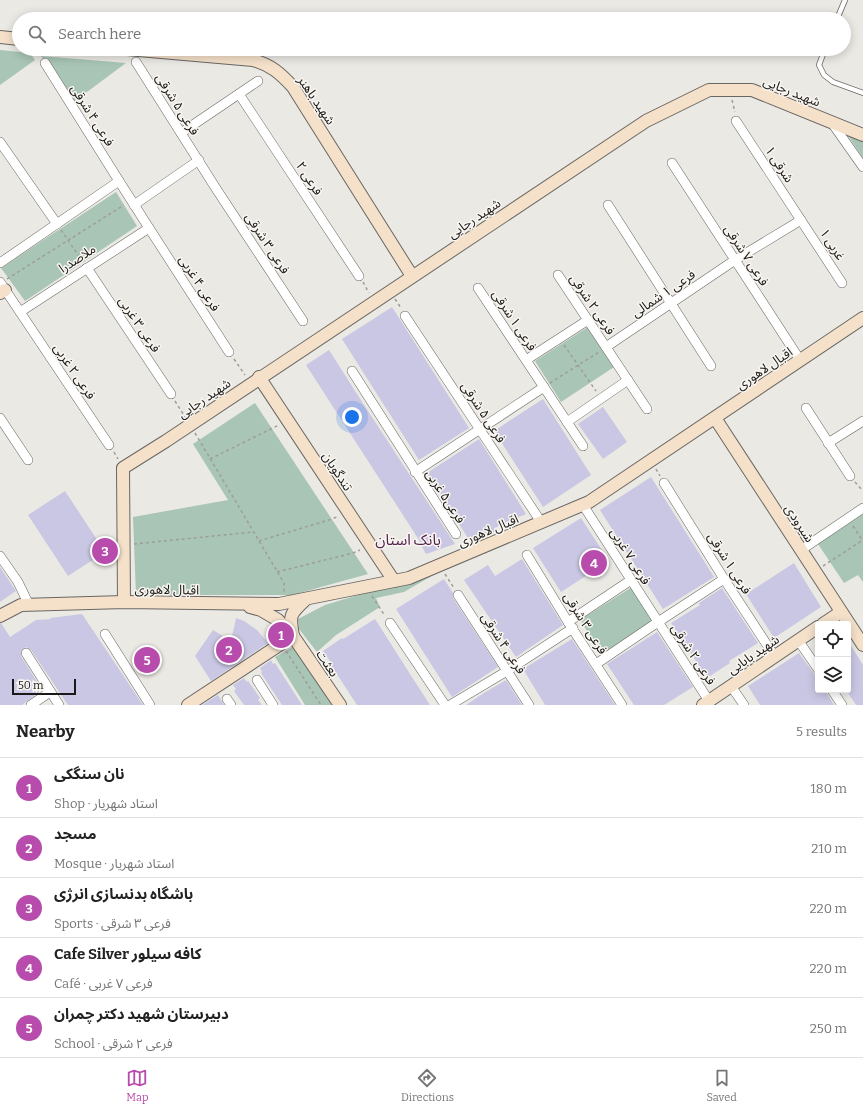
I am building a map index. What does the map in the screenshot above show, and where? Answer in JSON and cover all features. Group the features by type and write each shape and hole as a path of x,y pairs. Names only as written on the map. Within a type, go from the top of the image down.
{"street":[{"path":"0,37 12,38"},
{"name":"شهید باهنر","path":"207,56 253,60 267,64 293,86 412,276"},
{"name":"فرعی ۵ شرقی","path":"136,62 198,160"},
{"name":"فرعی ۴ شرقی","path":"45,63 119,181"},
{"path":"181,133 258,81"},
{"name":"شهید رجایی","path":"123,468 646,121 709,90 752,90 863,135"},
{"name":"فرعی ۲","path":"239,94 359,276"},
{"name":"۱ شرقی","path":"736,121 801,220"},
{"path":"832,122 863,167"},
{"path":"0,142 57,224"},
{"path":"132,203 198,160"},
{"name":"فرعی ۳ شرقی","path":"198,160 303,321"},
{"name":"فرعی ۷ شرقی","path":"672,163 800,360"},
{"path":"0,262 119,181 149,228"},
{"path":"608,205 711,366"},
{"name":"فرعی ۱ شمالی","path":"606,347 735,260 801,220"},
{"name":"۱ غربی","path":"801,220 842,283"},
{"name":"ملاصدرا","path":"20,312 149,228"},
{"name":"فرعی ۴ غربی","path":"149,228 229,352"},
{"name":"فرعی ۳ غربی","path":"87,268 171,394"},
{"name":"فرعی ۲ شرقی","path":"558,275 606,347"},
{"path":"1,287 20,312"},
{"name":"فرعی ۱ شرقی","path":"478,288 583,446"},
{"name":"فرعی ۲ غربی","path":"20,312 109,445"},
{"name":"فرعی ۵ شرقی","path":"405,316 541,522"},
{"name":"اقبال لاهوری","path":"0,616 21,605 124,602 279,604 409,578 589,502 863,318"},
{"path":"526,360 588,320"},
{"path":"606,347 647,409"},
{"path":"352,371 415,472 544,387"},
{"name":"تندگویان","path":"255,380 288,421 394,581"},
{"path":"567,422 628,380"},
{"path":"806,408 850,476"},
{"path":"0,418 28,460"},
{"name":"شیرودی","path":"714,418 863,645"},
{"path":"828,443 863,421"},
{"path":"123,468 124,602"},
{"name":"فرعی۵ غربی","path":"415,472 456,534"},
{"name":"فرعی ۱ شرقی","path":"664,483 774,657"},
{"name":"فرعی ۷ غربی","path":"583,505 658,622"},
{"path":"801,550 863,508"},
{"name":"فرعی ۳ شرقی","path":"527,555 622,705"},
{"path":"0,556 18,582 30,605"},
{"path":"450,705 507,671 631,580"},
{"path":"596,664 724,580"},
{"name":"فرعی ۴ شرقی","path":"458,595 529,705"},
{"path":"188,705 293,636 290,620 293,612 306,599"},
{"name":"بعثت","path":"236,604 261,610 278,620 293,636 340,705"},
{"path":"828,621 841,612"},
{"name":"فرعی ۲ شرقی","path":"658,622 706,703"},
{"path":"390,623 445,705"},
{"name":"شهید بابایی","path":"706,703 815,629"},
{"path":"105,634 150,705"},
{"path":"798,640 815,665"},
{"path":"26,653 59,705"},
{"path":"257,680 273,705"},
{"path":"731,686 744,705"},
{"path":"31,705 50,692"},
{"path":"834,693 842,705"}],"lane":[{"path":"840,12 845,0"},
{"path":"822,56 819,65 824,75 833,82 863,93"}],"path":[{"path":"730,90 736,121"},
{"path":"1,287 68,240 132,203"},
{"path":"57,224 87,268"},
{"path":"359,276 374,301"},
{"path":"390,291 405,316"},
{"path":"559,338 602,398"},
{"path":"544,387 606,347"},
{"path":"229,352 255,380"},
{"path":"171,394 189,424"},
{"path":"210,459 288,421"},
{"path":"199,440 284,583 285,595"},
{"path":"109,445 123,468"},
{"path":"650,461 664,483"},
{"path":"850,476 863,490"},
{"path":"259,541 332,520 347,510"},
{"path":"815,572 863,540 852,525"},
{"path":"123,546 254,532"},
{"path":"277,572 353,552 370,545"},
{"path":"440,565 458,595"},
{"path":"365,587 390,623"},
{"path":"286,651 321,705"}],"green space":[{"path":"0,50 12,51 12,56 32,56 35,60 0,85"},
{"path":"41,56 126,63 72,103"},
{"path":"847,134 863,141 863,158"},
{"path":"116,192 137,226 25,301 1,268"},
{"path":"588,327 614,367 561,402 535,361"},
{"path":"255,403 368,574 292,595 136,595 133,517 228,500 193,444"},
{"path":"863,509 863,582 858,575 844,583 816,541"},
{"path":"442,570 404,592 376,598 380,607 336,635 317,652 299,629 298,619 325,605"},
{"path":"632,587 653,621 602,654 580,620"},
{"path":"295,646 335,705 305,705 275,657"}],"building":[{"path":"392,307 469,428 419,460 342,339"},
{"path":"329,350 455,544 426,554 421,543 306,365"},
{"path":"543,399 591,475 543,507 494,431"},
{"path":"603,407 627,442 603,459 578,424"},
{"path":"479,439 526,514 494,528 496,531 471,543 427,473"},
{"path":"651,477 714,577 663,609 600,510"},
{"path":"65,491 105,552 68,576 28,515"},
{"path":"581,518 609,561 561,592 533,548"},
{"path":"522,559 563,625 516,657 464,580 488,565 495,576"},
{"path":"794,563 821,607 774,638 746,594"},
{"path":"0,567 16,591 0,602"},
{"path":"444,579 453,593 453,598 498,667 452,697 396,609"},
{"path":"722,588 758,643 729,661 730,663 707,678 671,623 700,605 699,603"},
{"path":"82,614 143,705 68,705 31,650 26,647 21,650 21,656 42,690 22,705 0,705 0,623 10,637 36,620"},
{"path":"236,618 244,621 257,630 268,643 211,681 195,656 213,630 231,641"},
{"path":"375,619 430,705 357,705 331,665 332,664 323,651"},
{"path":"657,632 693,687 664,705 634,705 607,664"},
{"path":"572,639 615,705 545,705 523,669"},
{"path":"851,646 863,665 863,705 856,705 848,693 851,693"},
{"path":"799,653 815,675 815,693 827,693 834,705 760,705 748,686"},
{"path":"271,660 273,664 275,663 302,705 282,705 261,673 260,668"},
{"path":"244,678 247,682 248,681 260,698 258,700 262,705 244,705 234,691 236,689 233,685"},
{"path":"506,680 522,705 466,705 484,693"},
{"path":"218,695 224,705 202,705"}],"place":[{"name":"باشگاه بدنسازی انرژی","path":"105,551"},
{"name":"Cafe Silver کافه سیلور","path":"594,563"},
{"name":"نان سنگکی","path":"281,635"},
{"name":"مسجد","path":"229,650"},
{"name":"دبیرستان شهید دکتر چمران","path":"147,660"}],"district":[{"name":"بانک استان","path":"408,540"}]}
